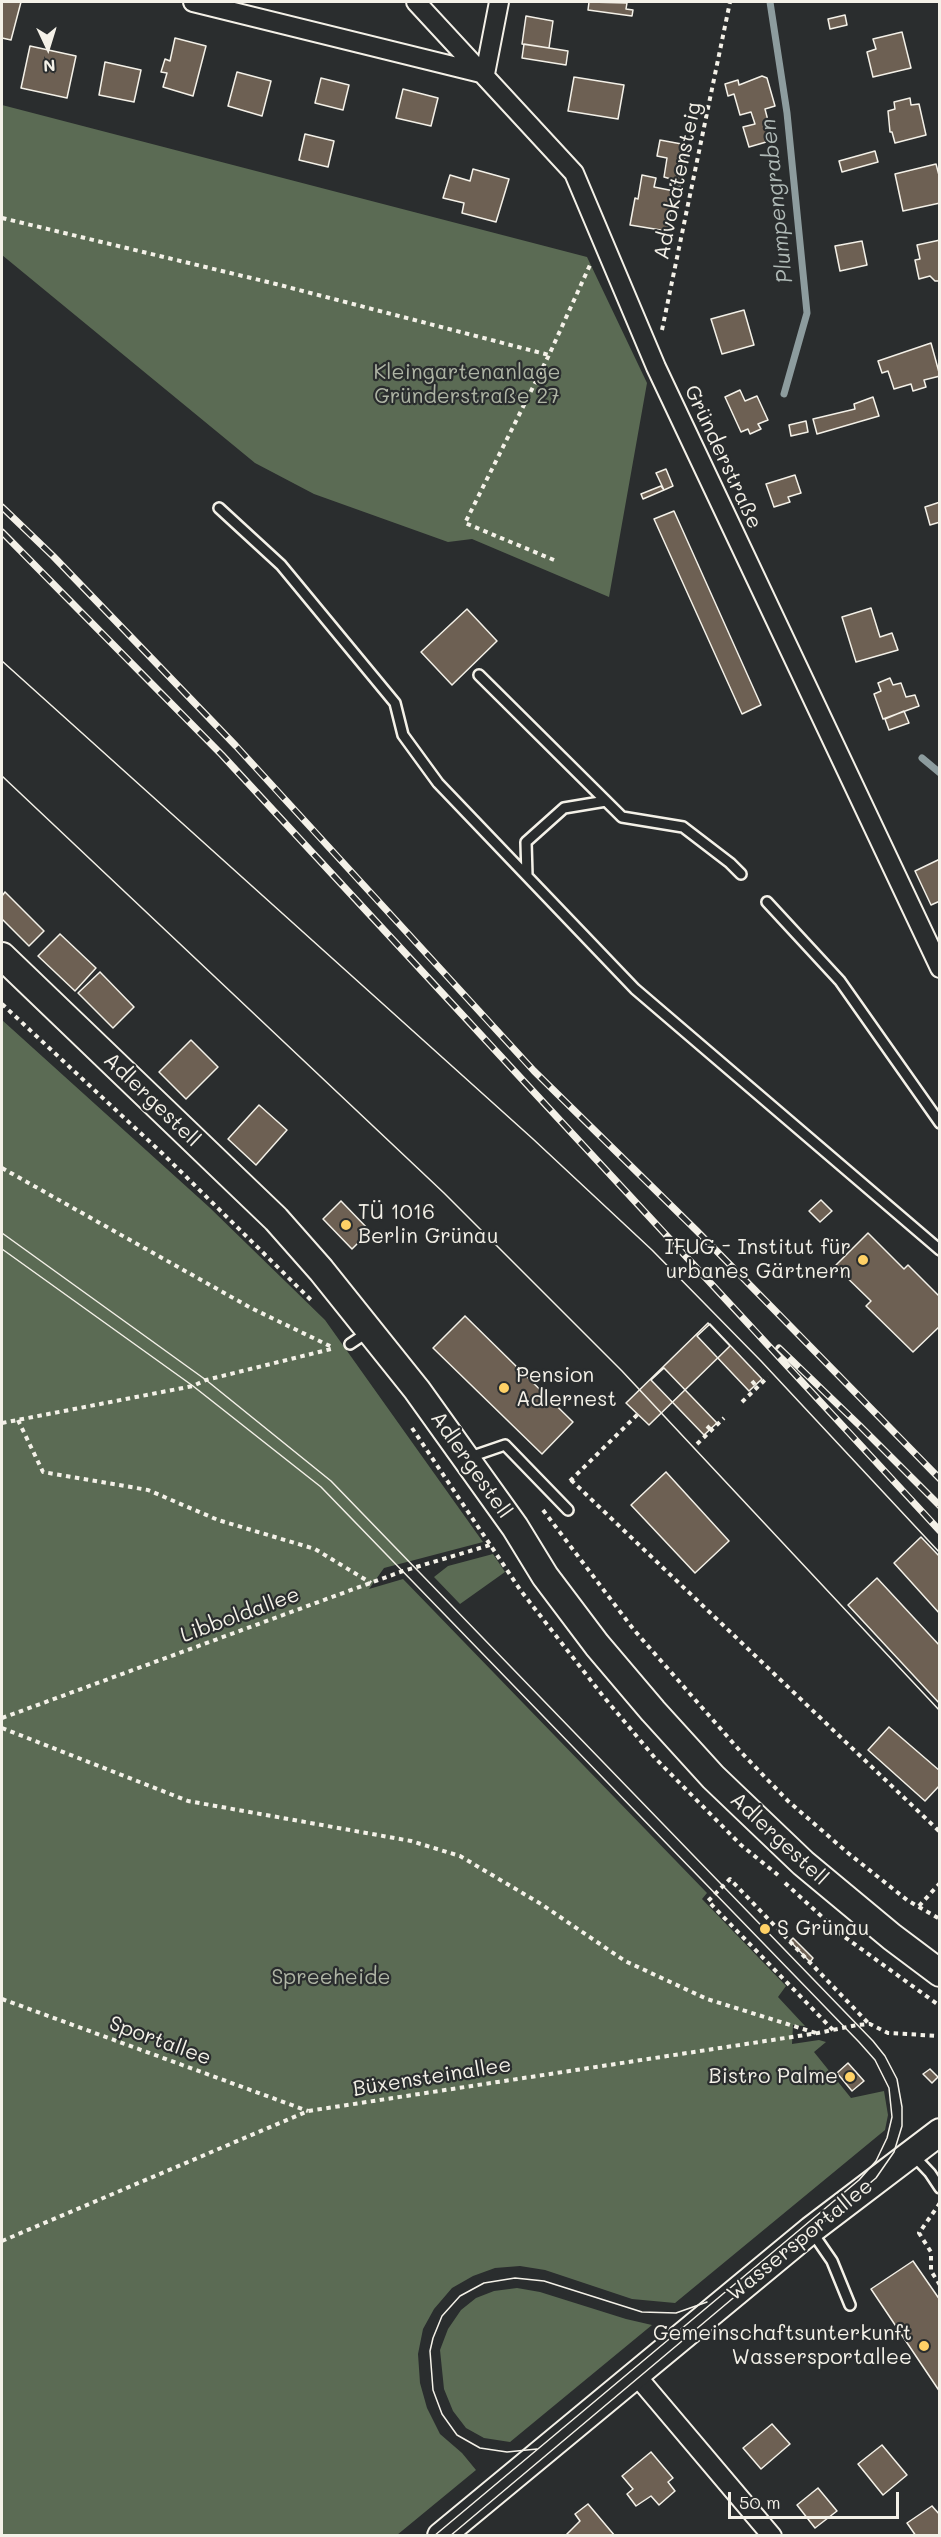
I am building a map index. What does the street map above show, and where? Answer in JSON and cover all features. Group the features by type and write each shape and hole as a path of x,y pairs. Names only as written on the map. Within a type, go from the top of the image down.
{"main road":[{"name":"Adlergestell","path":"2,956 276,1219 321,1270 360,1337 417,1390 515,1527 545,1576 597,1645 713,1777 803,1863 939,1973"},
{"name":"Wassersportallee","path":"441,2535 811,2230 939,2132"}],"street":[{"path":"192,2 485,74 499,2"},
{"name":"Gründerstraße","path":"416,2 485,74 574,173 656,367 939,968"},
{"path":"635,2374 772,2535"}],"lane":[{"path":"219,508 281,565 395,704 403,735 438,783 635,989 939,1250"},
{"path":"479,675 622,816 682,827 741,874"},
{"path":"527,876 526,842 537,831 564,808 606,801"},
{"path":"767,902 840,981 939,1123"},
{"path":"467,1458 505,1446 568,1510"},
{"path":"912,2154 930,2173 939,2188"},
{"path":"811,2230 832,2261 850,2305"}],"path":[{"name":"Advokatensteig","path":"656,367 730,2"},
{"path":"2,218 276,284 549,355"},
{"path":"554,560 465,523 549,355 591,263 608,254"},
{"path":"2,1004 163,1154 320,1308"},
{"path":"2,1168 251,1308 334,1348"},
{"path":"2,1423 193,1386 206,1380 334,1348 360,1337"},
{"path":"742,1401 768,1377"},
{"path":"752,1381 757,1387"},
{"path":"535,1513 638,1414"},
{"path":"697,1444 724,1418"},
{"path":"18,1420 43,1472 148,1490 218,1520 315,1549 356,1571 372,1583"},
{"path":"707,1426 711,1430"},
{"path":"571,1480 939,1833"},
{"path":"541,1508 634,1630 741,1752 788,1801 907,1900 939,1919"},
{"name":"Libboldallee","path":"2,1718 403,1571 490,1545"},
{"path":"2,1728 188,1801 411,1841 460,1856 541,1904 625,1961 707,1999 818,2033"},
{"path":"741,1845 842,1935 939,2006"},
{"path":"833,2030 708,1901 730,1879 870,2024 888,2033 939,2036"},
{"path":"919,1906 939,1883"},
{"name":"Sportallee","path":"2,1999 309,2111"},
{"name":"Büxensteinallee","path":"2,2241 309,2111 870,2024"},
{"path":"939,2203 919,2233 931,2252 931,2271 939,2285"}],"green space":[{"name":"Kleingartenanlage Gründerstraße 27","path":"2,105 587,257 647,383 609,597 472,539 448,542 314,494 255,463 2,255"},
{"name":"Spreeheide","path":"2,1020 209,1207 325,1320 483,1542 384,1568 369,1589 403,1579 707,1893 702,1899 786,1986 778,1997 805,2026 793,2025 792,2044 819,2040 826,2042 814,2052 851,2098 884,2091 888,2115 885,2130 675,2303 632,2299 545,2270 520,2266 495,2268 473,2276 452,2288 434,2309 423,2329 418,2354 420,2383 427,2408 440,2434 462,2453 476,2470 397,2535 2,2535"},
{"path":"493,1554 505,1572 460,1604 434,1577 448,1566"},
{"path":"517,2288 540,2292 652,2325 510,2442 484,2438 466,2428 453,2411 444,2389 440,2350 448,2329 461,2310 476,2298 494,2291"}],"building":[{"path":"2,2 21,2 11,40 2,38"},
{"path":"589,2 627,3 626,9 633,10 632,16 588,10"},
{"path":"845,15 847,25 830,29 828,19"},
{"path":"526,16 553,21 549,48 522,44"},
{"path":"902,32 911,68 873,77 867,52 876,49 873,39"},
{"path":"175,38 206,46 193,96 163,87 167,73 161,72 165,59 170,61"},
{"path":"524,44 568,51 566,65 522,58"},
{"path":"30,46 76,56 67,98 21,88"},
{"path":"105,62 141,70 134,102 99,95"},
{"path":"237,72 271,81 262,116 228,106"},
{"path":"762,76 767,78 775,106 765,109 773,140 749,147 743,127 755,124 751,112 740,115 734,94 728,96 725,84 738,80 739,85"},
{"path":"574,77 624,85 618,119 568,111"},
{"path":"321,78 349,85 343,110 315,103"},
{"path":"403,89 438,98 431,126 396,118"},
{"path":"910,98 911,105 919,104 926,135 895,143 892,132 890,132 888,111 895,109 894,102"},
{"path":"305,134 334,141 328,167 299,160"},
{"path":"660,140 687,145 680,187 670,185 671,179 664,177 667,158 657,156"},
{"path":"875,151 878,162 842,172 839,161"},
{"path":"936,164 940,179 940,203 903,211 895,174"},
{"path":"473,169 509,179 496,222 462,213 464,203 443,198 450,175 470,181"},
{"path":"642,175 656,178 654,187 674,191 667,231 630,225"},
{"path":"940,240 940,281 935,281 930,276 919,279 915,260 920,259 917,245"},
{"path":"862,241 867,265 840,271 835,246"},
{"path":"744,310 754,345 722,354 711,319"},
{"path":"931,343 940,376 924,380 926,387 913,391 911,384 894,389 888,371 882,373 878,361"},
{"path":"740,390 745,401 757,396 768,420 758,424 761,429 750,434 748,429 741,432 725,397"},
{"path":"873,397 879,416 817,434 813,419 855,409 854,404"},
{"path":"806,421 808,432 791,436 789,425"},
{"path":"666,469 673,486 664,490 656,473"},
{"path":"795,475 801,493 788,497 790,502 774,507 766,484"},
{"path":"661,486 664,490 643,499 641,494"},
{"path":"940,502 940,522 930,525 925,507"},
{"path":"674,511 761,705 742,714 654,519"},
{"path":"871,608 880,637 892,633 898,650 856,662 842,617"},
{"path":"467,609 497,641 452,685 421,652"},
{"path":"890,678 893,685 901,683 906,697 915,695 919,706 883,719 874,694 881,691 878,683"},
{"path":"904,711 909,723 889,730 885,719"},
{"path":"940,859 940,901 931,905 915,871"},
{"path":"5,892 44,931 29,946 2,919 2,896"},
{"path":"60,934 96,968 75,991 38,956"},
{"path":"100,972 134,1007 113,1028 78,993"},
{"path":"191,1040 218,1067 186,1099 159,1072"},
{"path":"259,1105 287,1130 256,1165 228,1139"},
{"path":"821,1200 832,1211 820,1222 809,1211"},
{"name":"TÜ 1016 Berlin Grünau","path":"341,1201 370,1231 352,1249 323,1219"},
{"path":"868,1233 904,1269 908,1265 940,1297 940,1326 913,1352 866,1306 871,1301 835,1266"},
{"path":"465,1316 573,1422 542,1454 433,1348"},
{"path":"708,1323 730,1346 649,1425 626,1403"},
{"path":"710,1324 762,1379 749,1391 697,1336"},
{"path":"664,1368 717,1423 704,1435 651,1380"},
{"path":"666,1472 729,1541 695,1573 631,1505"},
{"path":"921,1537 940,1557 940,1614 894,1563"},
{"path":"877,1578 940,1646 940,1704 848,1605"},
{"path":"889,1727 940,1771 940,1785 925,1801 868,1750"},
{"path":"793,1938 813,1958 810,1962 790,1941"},
{"name":"Bistro Palme","path":"848,2063 864,2081 852,2091 837,2073"},
{"path":"930,2069 938,2077 932,2083 923,2074"},
{"name":"Gemeinschaftsunterkunft Wassersportallee","path":"913,2261 940,2300 940,2392 871,2289"},
{"path":"772,2424 790,2444 761,2469 743,2448"},
{"path":"882,2445 907,2475 883,2495 858,2464"},
{"path":"651,2452 673,2478 668,2482 675,2491 659,2505 651,2496 636,2506 627,2494 633,2489 622,2476"},
{"path":"818,2488 837,2511 815,2528 797,2505"},
{"path":"588,2504 615,2536 565,2536 580,2521 575,2514"},
{"path":"932,2506 940,2515 940,2536 916,2536 907,2523"}],"waterway":[{"name":"Plumpengraben","path":"770,2 787,113 807,313 784,394"},
{"name":"Plumpengraben","path":"922,758 940,773"}],"tram line":[{"path":"2,661 533,1139 652,1250 761,1361 940,1553"},
{"path":"2,776 444,1193 622,1371 940,1711"},
{"path":"2,1233 206,1380 331,1481 873,2041 885,2056 897,2079 902,2107 902,2126 894,2152 876,2178 450,2536"},
{"path":"2,1249 193,1386 321,1487 859,2042 875,2060 889,2088 892,2117 887,2138 876,2161 859,2180 434,2536"},
{"path":"537,2449 507,2452 480,2448 457,2435 442,2414 433,2390 430,2351 442,2316 460,2296 484,2283 515,2278 544,2281 642,2312 676,2313 707,2302"}],"railway":[{"path":"2,507 53,556 236,746 534,1071 697,1231 940,1479"},
{"path":"2,532 222,755 940,1531"},
{"path":"779,1348 940,1506"}],"place":[{"name":"TÜ 1016 Berlin Grünau","path":"346,1225"},
{"name":"IFUG - Institut für urbanes Gärtnern","path":"863,1260"},
{"name":"Pension Adlernest","path":"504,1388"},
{"name":"S Grünau","path":"765,1929"},
{"name":"Bistro Palme","path":"850,2077"},
{"name":"Gemeinschaftsunterkunft Wassersportallee","path":"924,2346"}]}
